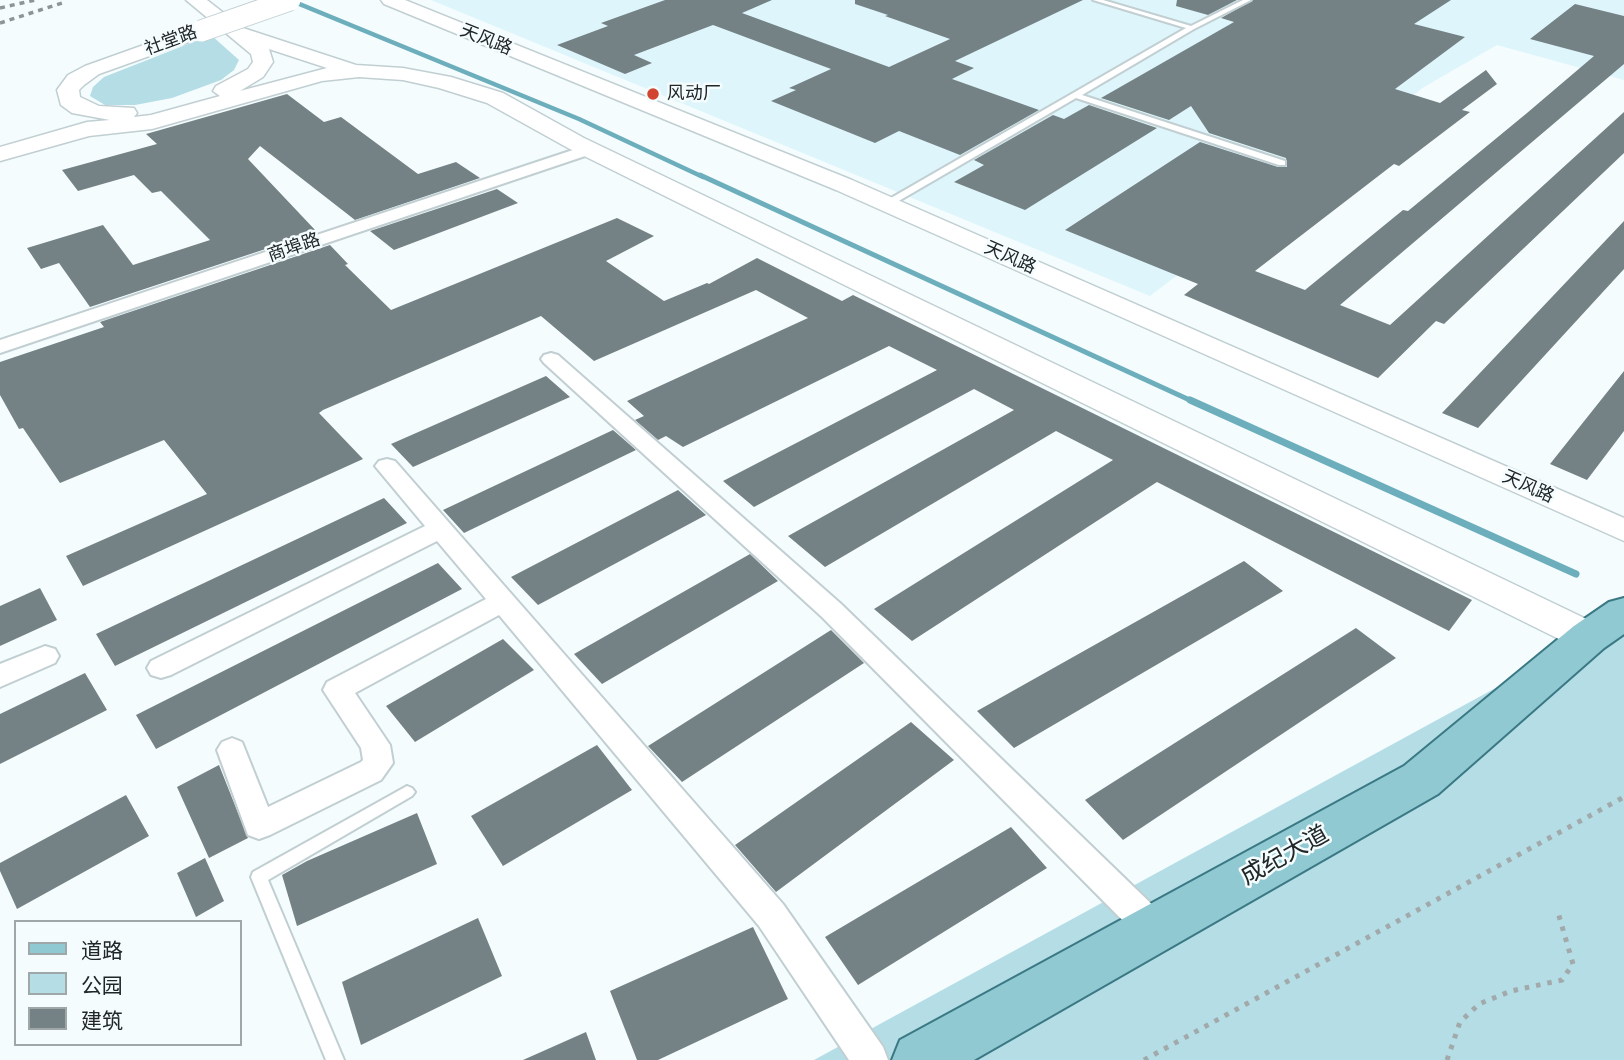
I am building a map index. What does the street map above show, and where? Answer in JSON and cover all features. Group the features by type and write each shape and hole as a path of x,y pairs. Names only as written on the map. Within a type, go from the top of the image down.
{"main road":[{"path":"0,147 55,111 80,108 99,113 124,114 184,105 241,84 256,73 263,62 261,52 195,0"},
{"name":"社堂路","path":"55,111 76,80 92,70 290,0"},
{"path":"238,33 359,71"},
{"path":"87,129 152,122 292,82 359,71 403,74 443,82 495,98 588,149 1607,625"},
{"path":"0,154 87,129 124,114"},
{"name":"成纪大道","path":"920,1060 1421,780 1607,625"}],"street":[{"name":"天风路","path":"390,0 887,204 1624,530"},
{"name":"商埠路","path":"0,347 588,149"},
{"path":"551,359 831,610 1155,930"},
{"path":"387,466 771,915 870,1060"},
{"path":"161,668 440,529"},
{"path":"232,750 259,826 370,772 378,763 375,745 337,690 502,602"},
{"path":"0,676 45,656"}],"lane":[{"path":"1096,0 1192,28"},
{"path":"887,204 1192,28 1248,0"},
{"path":"1075,95 1282,163"},
{"path":"335,1060 259,877 407,792"}],"path":[{"path":"1143,1060 1624,797"},
{"path":"1447,1060 1460,1022 1479,1004 1511,992 1562,980 1573,964 1557,909"}],"shaded area":[{"path":"431,0 1624,0 1624,80 1497,45 1424,87 1150,296"}],"green space":[{"path":"211,35 239,60 234,70 221,80 172,98 135,105 105,105 90,96 93,87 104,77"},
{"path":"1624,616 1624,1060 814,1060 1589,637"}],"building":[{"path":"665,0 772,0 742,13 889,67 950,39 855,4 855,0 1083,0 955,61 974,68 952,79 1039,110 960,155 899,131 875,143 771,101 796,90 789,88 831,69 713,25 634,55 652,63 625,74 557,45 608,26 601,23"},
{"path":"1177,0 1237,0 1208,15 1176,6"},
{"path":"1253,0 1451,0 1414,24 1465,37 1395,89 1440,103 1486,70 1497,84 1462,110 1470,112 1399,166 1394,164 1255,271 1305,290 1403,210 1408,211 1527,113 1594,56 1530,39 1575,4 1624,16 1624,64 1340,305 1390,325 1624,112 1624,153 1444,324 1436,321 1378,378 1184,295 1198,284 1065,230 1200,142 1278,167 1287,167 1286,158 1209,133 1191,106 1169,120 1101,98 1234,22 1221,18"},
{"path":"287,94 324,122 341,117 418,174 456,162 480,178 355,220 260,146 248,159 317,232 90,307 59,263 41,269 27,248 103,225 133,265 210,240 161,191 152,193 134,175 78,191 62,170 157,144 146,134"},
{"path":"1089,105 1157,128 1025,210 954,182 984,165 974,160 1053,115 1064,119"},
{"path":"497,189 518,203 394,250 370,231"},
{"path":"617,218 654,236 606,261 664,301 709,284 757,258 842,301 853,295 1472,600 1449,631 1157,482 912,641 874,609 1113,460 1056,431 825,567 788,536 1014,410 974,389 754,507 723,481 937,370 889,346 683,447 666,436 658,440 635,420 644,416 627,401 808,318 756,290 594,361 541,316 323,410 319,413 363,459 83,586 66,556 207,494 164,440 60,483 23,428 19,429 0,395 0,362 104,327 100,322 330,245 348,264 345,265 391,310"},
{"path":"1624,221 1624,269 1478,428 1442,413"},
{"path":"1624,371 1624,431 1587,480 1550,464"},
{"path":"546,376 570,397 413,467 391,444"},
{"path":"613,430 636,450 464,533 443,510"},
{"path":"678,490 706,515 538,605 511,577"},
{"path":"384,498 407,523 115,666 96,634"},
{"path":"750,554 778,581 602,684 574,654"},
{"path":"1244,561 1283,591 1014,748 977,711"},
{"path":"438,563 462,589 156,749 136,715"},
{"path":"40,588 57,620 0,646 0,606"},
{"path":"1356,628 1396,658 1123,840 1085,800"},
{"path":"831,630 864,663 682,782 648,746"},
{"path":"503,639 534,670 415,742 386,706"},
{"path":"85,673 107,710 0,764 0,714"},
{"path":"911,722 954,760 776,892 735,845"},
{"path":"597,745 632,790 503,866 471,816"},
{"path":"219,765 248,838 209,858 177,787"},
{"path":"126,795 149,836 17,909 0,871 0,863"},
{"path":"417,813 437,864 297,926 282,875 307,861"},
{"path":"1011,827 1047,868 858,985 825,937"},
{"path":"205,858 224,901 196,917 177,873"},
{"path":"478,918 502,976 361,1045 342,982"},
{"path":"753,927 788,999 658,1060 637,1060 610,991"},
{"path":"586,1032 596,1060 523,1060"}],"waterway":[{"path":"292,1 579,119 703,177"},
{"path":"700,175 1194,402"},
{"path":"1190,400 1576,574"}],"railway":[{"path":"0,8 35,0"},
{"path":"0,23 62,3"}],"place":[{"name":"风动厂","path":"653,94"}]}
